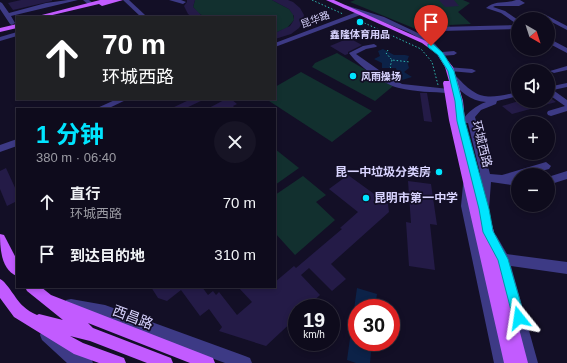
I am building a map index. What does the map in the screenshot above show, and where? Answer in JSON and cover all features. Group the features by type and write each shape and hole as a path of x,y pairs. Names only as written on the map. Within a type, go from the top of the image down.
{"main road":[{"path":"40,16 89,2 107,0"},
{"path":"56,16 120,0"},
{"name":"环城西路","path":"322,0 422,40 440,54 450,69 463,128 477,164 476,180 511,363"},
{"name":"环城西路","path":"329,0 429,49 442,65 449,90 453,120 476,180 484,209 488,232 521,363"},
{"path":"0,26 15,24"},
{"path":"0,30 15,24"},
{"path":"0,239 8,257 16,269"},
{"name":"西昌路","path":"0,285 7,298 19,312 78,349 119,363"},
{"name":"西昌路","path":"32,288 90,334"},
{"name":"西昌路","path":"48,300 98,321 208,363"},
{"name":"西昌路","path":"29,318 90,334 166,363"}],"street":[{"path":"8,15 46,5 59,4 75,0"},
{"path":"126,0 143,16"},
{"path":"172,0 183,2"},
{"path":"1,2 15,24"},
{"path":"511,19 503,12 491,9 489,6 494,4 513,3"},
{"path":"359,14 420,36 434,45 440,54 454,53"},
{"name":"昆华路","path":"276,45 335,26 359,14"},
{"path":"555,22 567,28"},
{"path":"420,36 443,29 492,29 511,26"},
{"path":"0,39 16,34"},
{"path":"555,44 567,51"},
{"path":"374,46 365,47 352,53 356,58 383,78 400,86 449,90"},
{"path":"555,71 567,68"},
{"path":"450,69 472,71"},
{"path":"453,78 465,92 483,100 493,100 511,96"},
{"path":"555,87 567,84"},
{"path":"555,95 567,104"},
{"path":"463,128 470,116 478,108 486,104 511,97"},
{"path":"102,108 122,100"},
{"path":"551,113 567,108"},
{"path":"470,116 477,164 493,165"},
{"path":"0,149 16,142"},
{"path":"504,179 506,177 546,166"},
{"path":"555,178 567,175"},
{"path":"501,363 466,206 476,180 504,179 511,180"},
{"path":"488,232 503,259 531,363"},
{"path":"503,259 567,268"},
{"path":"48,300 105,312 245,363"},
{"path":"29,318 72,358 86,363"}],"path":[{"path":"388,50 386,53 392,60 410,62"},
{"path":"392,60 390,66 392,69"}],"green space":[{"path":"195,0 272,0 289,9 293,14 294,20 287,28 276,33 276,16 203,16 198,13 193,7"},
{"path":"355,0 463,0 470,3 458,12 471,24 449,25 451,28 438,28 423,32 350,2"},
{"name":"风雨操场","path":"337,53 393,86 375,101 312,67 315,63"},
{"path":"301,72 372,111 332,142 268,100 276,100 276,86"},
{"path":"276,150 299,168 276,184"},
{"path":"303,176 326,195 316,202 335,220 295,255 276,234 276,194"}],"water":[{"path":"383,49 394,55 409,56 407,61 409,68 404,72 412,77 402,80 395,74 397,71 396,68 382,68 382,63 374,59 380,56 378,51"},
{"path":"357,288 377,294 376,299 355,299"},
{"path":"348,351 371,351 370,363 356,363 347,360"}],"building":[{"path":"21,0 52,1 13,10 8,3"},
{"path":"187,0 195,0 193,7 202,16 191,16 188,14 184,6"},
{"path":"272,0 288,0 293,2 300,8 304,15 299,28 291,34 276,39 276,33 290,26 294,20 294,16 289,9"},
{"path":"439,0 454,0 459,6 445,7"},
{"path":"349,38 362,45 345,55 330,46"},
{"path":"420,93 427,93 432,122 424,121"},
{"path":"189,100 203,100 186,108 172,108"},
{"path":"224,100 232,100 237,104 233,106 235,108 209,108"},
{"path":"511,103 511,108 534,108 512,114 502,106"},
{"path":"6,168 16,190 16,202 7,206 0,189 0,171"},
{"path":"348,175 388,204 389,212 331,264 346,279 332,291 309,268 301,275 320,295 316,299 288,299 288,325 266,346 219,331 222,327 209,309 200,316 181,290 167,301 158,298 152,288 203,288 208,295 213,291 216,295 219,292 237,315 252,302 239,288 276,288 276,281 294,266 296,268 342,229 340,228 358,212 329,189"},
{"path":"408,181 431,184 437,225 430,224 435,270 409,266 406,222 411,223"}],"place":[{"name":"鑫隆体育用品","path":"360,22"},
{"name":"风雨操场","path":"353,76"},
{"name":"昆一中垃圾分类房","path":"439,172"},
{"name":"昆明市第一中学","path":"366,198"}],"route":[{"path":"431,46 440,54 451,71 459,101 461,121 484,209 488,232 503,259 519,318"}]}
